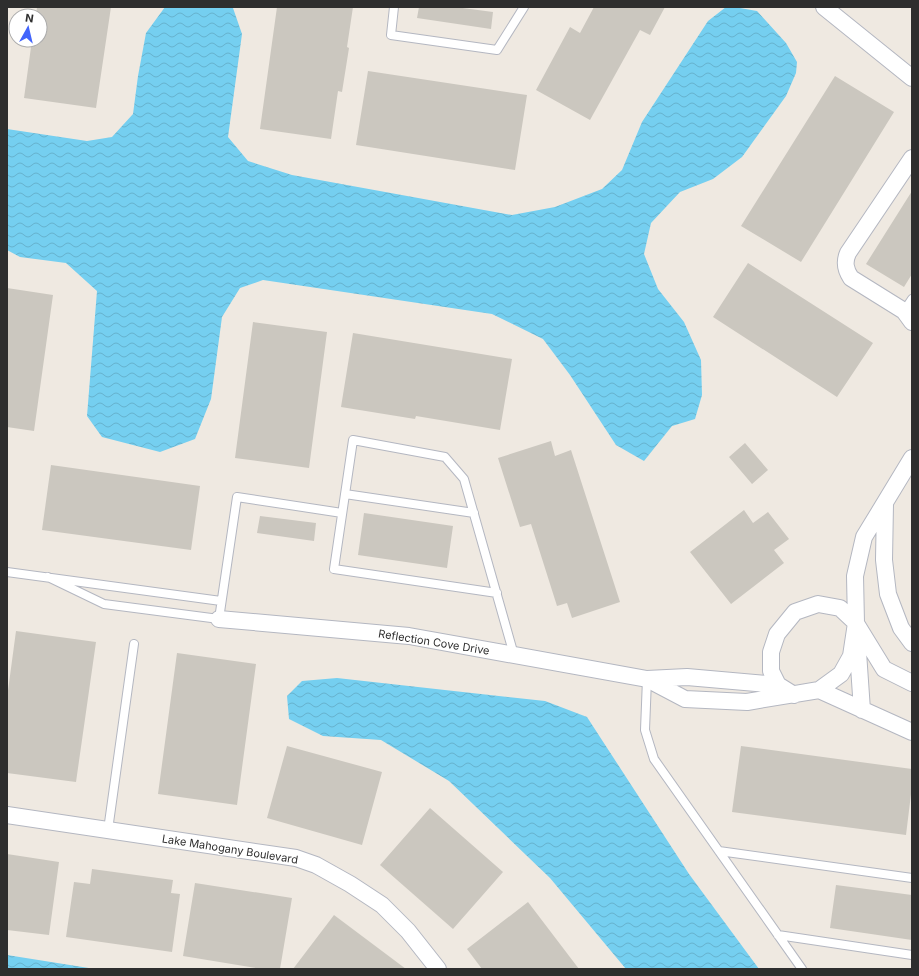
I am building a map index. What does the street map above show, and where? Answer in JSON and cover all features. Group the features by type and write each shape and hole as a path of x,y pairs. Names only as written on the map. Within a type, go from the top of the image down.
{"street":[{"path":"824,7 912,78"},
{"path":"909,311 850,278 845,266 848,253 912,158"},
{"path":"862,710 856,623 855,576 864,537 912,458"},
{"path":"885,502 884,560 888,594 901,628 912,643"},
{"path":"856,623 851,656 841,674 819,690 794,695 778,685 771,671 771,652 777,634 795,612 818,604 840,608 856,623 884,669 912,683"},
{"name":"Reflection Cove Drive","path":"219,619 409,636 647,679 687,677 778,685"},
{"name":"Reflection Cove Drive","path":"647,679 685,699 747,702 794,695"},
{"path":"819,690 912,732"},
{"name":"Lake Mahogany Boulevard","path":"7,815 296,858 316,865 382,904 408,932 438,969"}],"lane":[{"path":"394,7 391,35 497,50 524,7"},
{"path":"497,593 334,569 352,440 445,457 464,479 474,512 497,593 514,655"},
{"path":"345,494 474,512"},
{"path":"48,577 104,604 219,619 236,497 342,513"},
{"path":"7,572 221,601"},
{"path":"108,830 134,644"},
{"path":"647,679 645,730 654,760 802,969"},
{"path":"719,851 912,878"},
{"path":"778,935 912,955"}],"water":[{"path":"165,7 233,8 242,34 228,137 248,161 292,175 512,215 555,207 602,189 622,170 642,122 708,21 726,7 757,11 786,43 797,62 796,73 786,96 742,157 713,179 680,192 651,223 644,254 658,289 684,322 701,360 702,395 695,419 672,426 644,461 616,445 570,375 543,339 492,314 263,280 240,288 222,317 211,399 195,439 160,452 102,437 87,416 97,291 66,263 20,257 7,250 7,129 87,141 112,137 133,114 146,33"},
{"path":"337,678 545,701 587,717 689,874 759,969 626,969 550,878 449,781 381,740 323,736 289,719 287,696 302,681"},
{"path":"7,955 95,969 7,969"}],"building":[{"path":"111,7 96,108 24,98 31,48 48,48 48,8 37,8"},
{"path":"277,7 353,7 347,47 349,48 342,92 338,91 331,139 260,129"},
{"path":"419,7 455,7 493,12 491,29 417,18"},
{"path":"594,7 665,7 650,35 640,30 590,120 536,90 570,27 580,33"},
{"path":"368,71 527,95 515,170 356,145"},
{"path":"835,76 894,112 801,262 741,226"},
{"path":"912,191 912,274 904,287 866,264"},
{"path":"748,263 873,343 837,397 713,317"},
{"path":"7,288 53,295 34,431 7,427"},
{"path":"253,322 327,332 309,468 235,458"},
{"path":"353,333 512,359 500,430 416,416 415,419 341,407"},
{"path":"551,441 555,456 571,450 620,602 572,618 567,603 557,606 531,524 520,527 498,458"},
{"path":"745,443 768,470 752,484 729,457"},
{"path":"51,465 200,486 191,550 42,530"},
{"path":"744,510 753,523 768,512 789,539 774,550 784,563 731,604 690,552"},
{"path":"364,513 453,526 447,568 358,555"},
{"path":"260,516 316,523 314,541 257,533"},
{"path":"16,631 96,642 76,782 7,773 7,698"},
{"path":"177,653 256,664 237,805 158,794"},
{"path":"287,746 382,772 362,845 267,818"},
{"path":"741,746 912,769 912,786 906,835 732,812"},
{"path":"430,808 503,872 453,929 380,865"},
{"path":"7,854 59,862 49,935 7,930"},
{"path":"92,869 173,880 171,893 180,894 172,952 66,937 74,882 90,884"},
{"path":"195,883 292,898 280,969 262,969 183,956"},
{"path":"836,885 912,895 912,940 830,928"},
{"path":"528,902 579,969 482,969 467,949"},
{"path":"334,915 406,969 293,969"}]}
